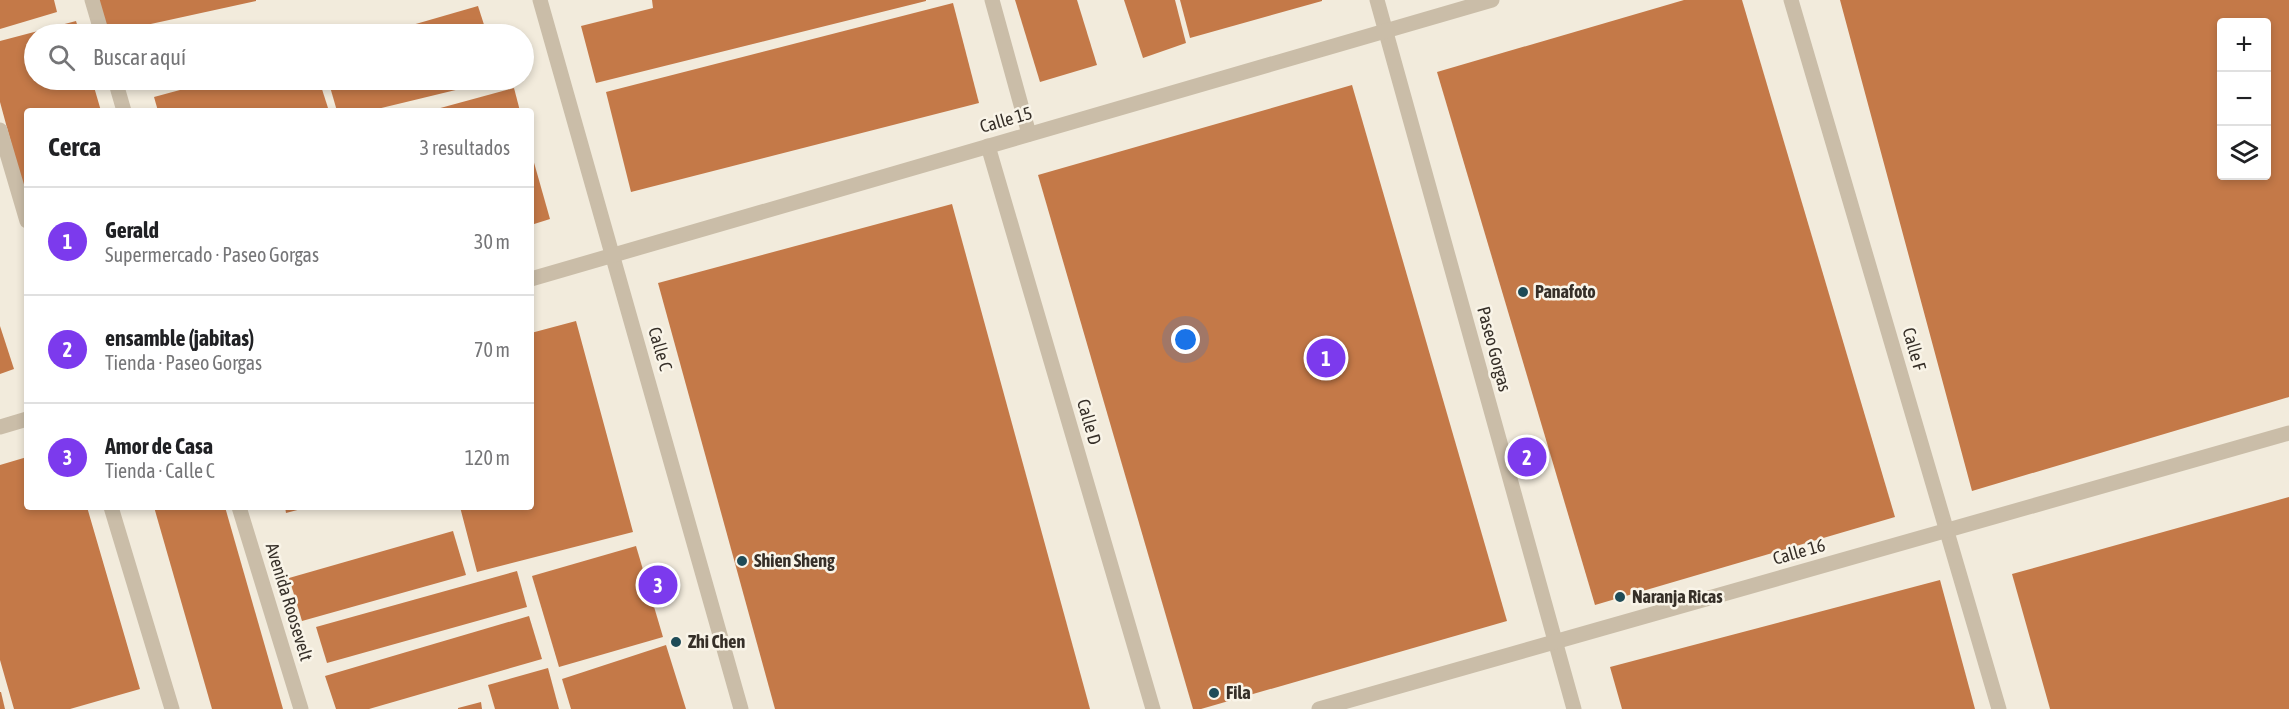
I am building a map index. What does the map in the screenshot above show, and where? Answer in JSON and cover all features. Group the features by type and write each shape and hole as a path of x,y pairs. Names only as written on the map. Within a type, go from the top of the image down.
{"street":[{"path":"92,0 99,24"},
{"name":"Calle C","path":"540,0 741,709"},
{"path":"992,0 1029,134"},
{"name":"Paseo Gorgas","path":"1377,0 1554,642 1575,709"},
{"name":"Calle 15","path":"534,278 1492,0"},
{"name":"Calle F","path":"1791,0 1999,709"},
{"path":"118,90 123,108"},
{"path":"0,130 24,211"},
{"name":"Calle D","path":"988,146 1153,709"},
{"path":"0,427 24,420"},
{"name":"Calle 16","path":"1319,709 2289,434"},
{"path":"112,510 170,708"},
{"name":"Avenida Roosevelt","path":"240,510 301,709"}],"building":[{"path":"0,0 54,0 57,12 0,29"},
{"path":"98,0 256,0 151,24 103,24"},
{"path":"652,0 926,1 596,83 581,26 653,8"},
{"path":"1015,0 1077,0 1097,65 1040,82"},
{"path":"1124,0 1175,0 1186,43 1143,58"},
{"path":"1180,0 1322,0 1322,1 1190,38"},
{"path":"1684,0 1742,0 1895,517 1595,605 1437,72"},
{"path":"1840,0 2289,0 2289,397 1972,491"},
{"path":"953,3 979,103 631,192 606,92"},
{"path":"478,6 484,24 416,24"},
{"path":"24,35 24,90 95,90 100,108 24,108 24,191 0,102 0,41"},
{"path":"1352,85 1507,621 1201,709 1193,709 1038,175"},
{"path":"180,90 322,90 328,108 157,108 154,97"},
{"path":"331,90 456,90 381,108 336,108"},
{"path":"507,90 515,90 519,108 440,108"},
{"path":"534,163 550,219 534,224"},
{"path":"952,204 1090,709 775,709 658,283"},
{"path":"576,321 633,532 477,572 461,510 534,510 534,332"},
{"path":"0,326 14,369 0,374"},
{"path":"24,458 24,510 88,510 140,689 70,709 14,709 0,660 0,465"},
{"path":"2289,497 2289,709 2050,709 2012,574"},
{"path":"155,510 226,510 283,709 212,709"},
{"path":"453,531 466,575 302,621 289,578"},
{"path":"636,546 663,637 559,667 532,576"},
{"path":"517,571 527,607 327,663 316,627"},
{"path":"1940,580 1975,709 1622,709 1610,667"},
{"path":"529,616 542,659 369,709 336,709 325,676"},
{"path":"666,645 686,709 571,709 562,679"},
{"path":"548,668 559,709 495,709 488,685"},
{"path":"1,692 5,709 0,709"},
{"path":"481,702 482,709 458,709 458,708"}],"place":[{"name":"Panafoto","path":"1523,292"},
{"name":"Gerald","path":"1326,358"},
{"name":"ensamble (jabitas)","path":"1527,457"},
{"name":"Shien Sheng","path":"742,561"},
{"name":"Amor de Casa","path":"658,585"},
{"name":"Naranja Ricas","path":"1620,597"},
{"name":"Zhi Chen","path":"676,642"},
{"name":"Fila","path":"1214,693"}]}
